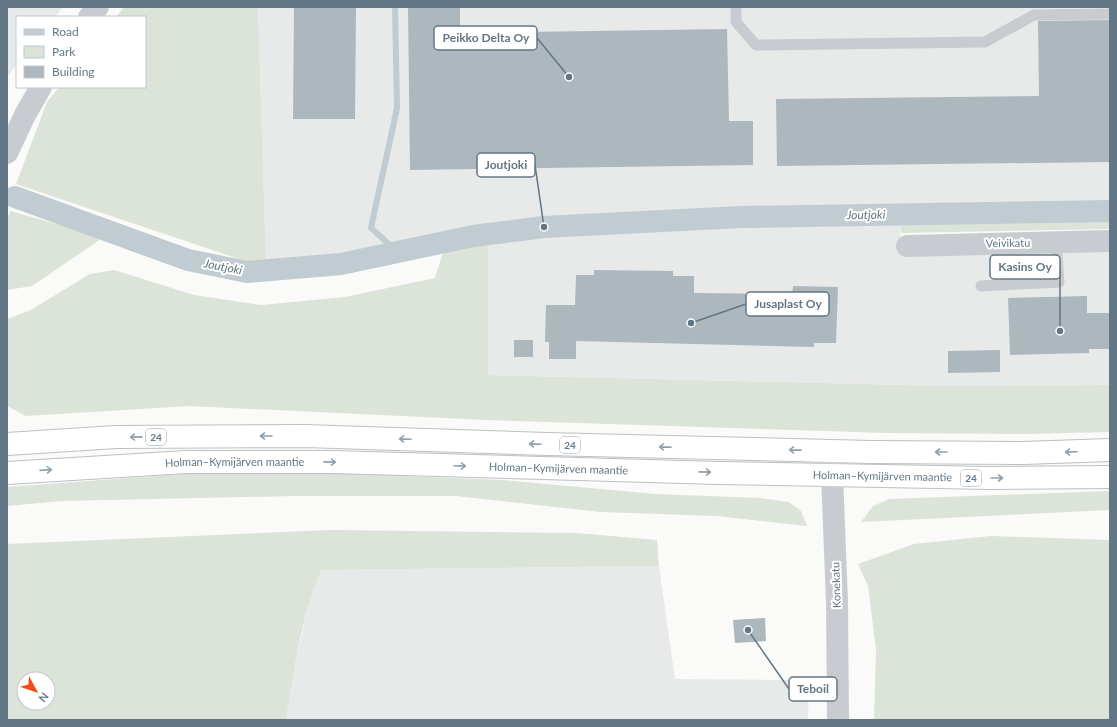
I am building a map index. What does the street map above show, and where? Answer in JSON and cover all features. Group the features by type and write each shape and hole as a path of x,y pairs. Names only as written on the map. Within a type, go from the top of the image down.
{"highway":[{"name":"24","path":"7,444 116,437 305,436 834,451 1023,453 1110,450"},
{"name":"Holman–Kymijärven maantie","path":"7,473 186,462 332,462 832,475 990,478 1110,477"}],"street":[{"path":"91,16 98,7"},
{"path":"7,133 36,88"},
{"path":"7,153 25,115 40,88"},
{"name":"Veivikatu","path":"907,246 1110,241"},
{"name":"Konekatu","path":"834,451 832,475 837,602 838,720"}],"lane":[{"path":"736,7 736,22 756,45 985,42 1034,15 1110,14"},
{"path":"981,286 1058,282 1056,242"}],"shaded area":[{"path":"7,7 63,7 56,16 16,16 16,65 7,77"},
{"path":"258,7 1110,7 1110,206 537,219 481,226 338,257 266,263"},
{"path":"738,222 900,222 901,255 1110,250 1110,385 943,386 488,375 488,240 543,232"},
{"path":"659,566 675,679 809,680 808,720 286,720 292,678 310,597 320,570"}],"green space":[{"path":"124,7 258,7 266,263 245,261 16,184 47,102 58,88 146,88 146,16 117,16"},
{"path":"10,211 104,237 32,286 7,290 7,221"},
{"path":"1110,216 1110,229 901,233 900,222"},
{"path":"488,240 488,375 943,386 1110,385 1110,432 1028,434 886,433 486,420 189,406 26,416 7,406 7,319 29,311 90,274 114,270 194,295 261,305 345,297 435,278 444,249"},
{"path":"196,473 327,473 503,480 655,494 761,498 789,502 801,511 807,526 716,516 601,512 456,496 295,496 62,501 7,506 7,487"},
{"path":"1110,491 1110,510 861,522 873,506 889,499"},
{"path":"331,530 576,533 657,540 659,566 321,570 303,625 286,720 7,720 7,544"},
{"path":"991,536 1110,540 1110,720 874,720 876,649 868,586 858,564 914,544"}],"building":[{"path":"294,7 356,7 355,119 293,119"},
{"path":"408,7 460,7 460,33 727,29 729,121 753,121 753,165 410,170"},
{"path":"1110,20 1110,162 777,166 776,99 1039,96 1038,21"},
{"path":"594,270 673,271 673,276 694,276 694,293 792,294 793,286 838,287 836,343 814,343 814,347 576,341 576,359 549,359 549,342 545,342 546,305 575,305 576,275 594,275"},
{"path":"1087,296 1087,313 1110,313 1110,349 1089,349 1089,353 1010,355 1008,298"},
{"path":"514,340 533,340 533,357 514,357"},
{"path":"1000,350 1000,372 948,373 948,351"},
{"path":"765,618 766,641 735,643 733,620"}],"waterway":[{"path":"395,7 397,108 371,228 398,252"},
{"name":"Joutjoki","path":"15,197 188,260 247,272 341,264 473,236 544,227 741,217 1110,211"}],"place":[{"name":"Peikko Delta Oy","path":"569,77"},
{"name":"Joutjoki","path":"544,227"},
{"name":"Jusaplast Oy","path":"691,323"},
{"name":"Kasins Oy","path":"1060,331"},
{"name":"Teboil","path":"748,630"}]}
